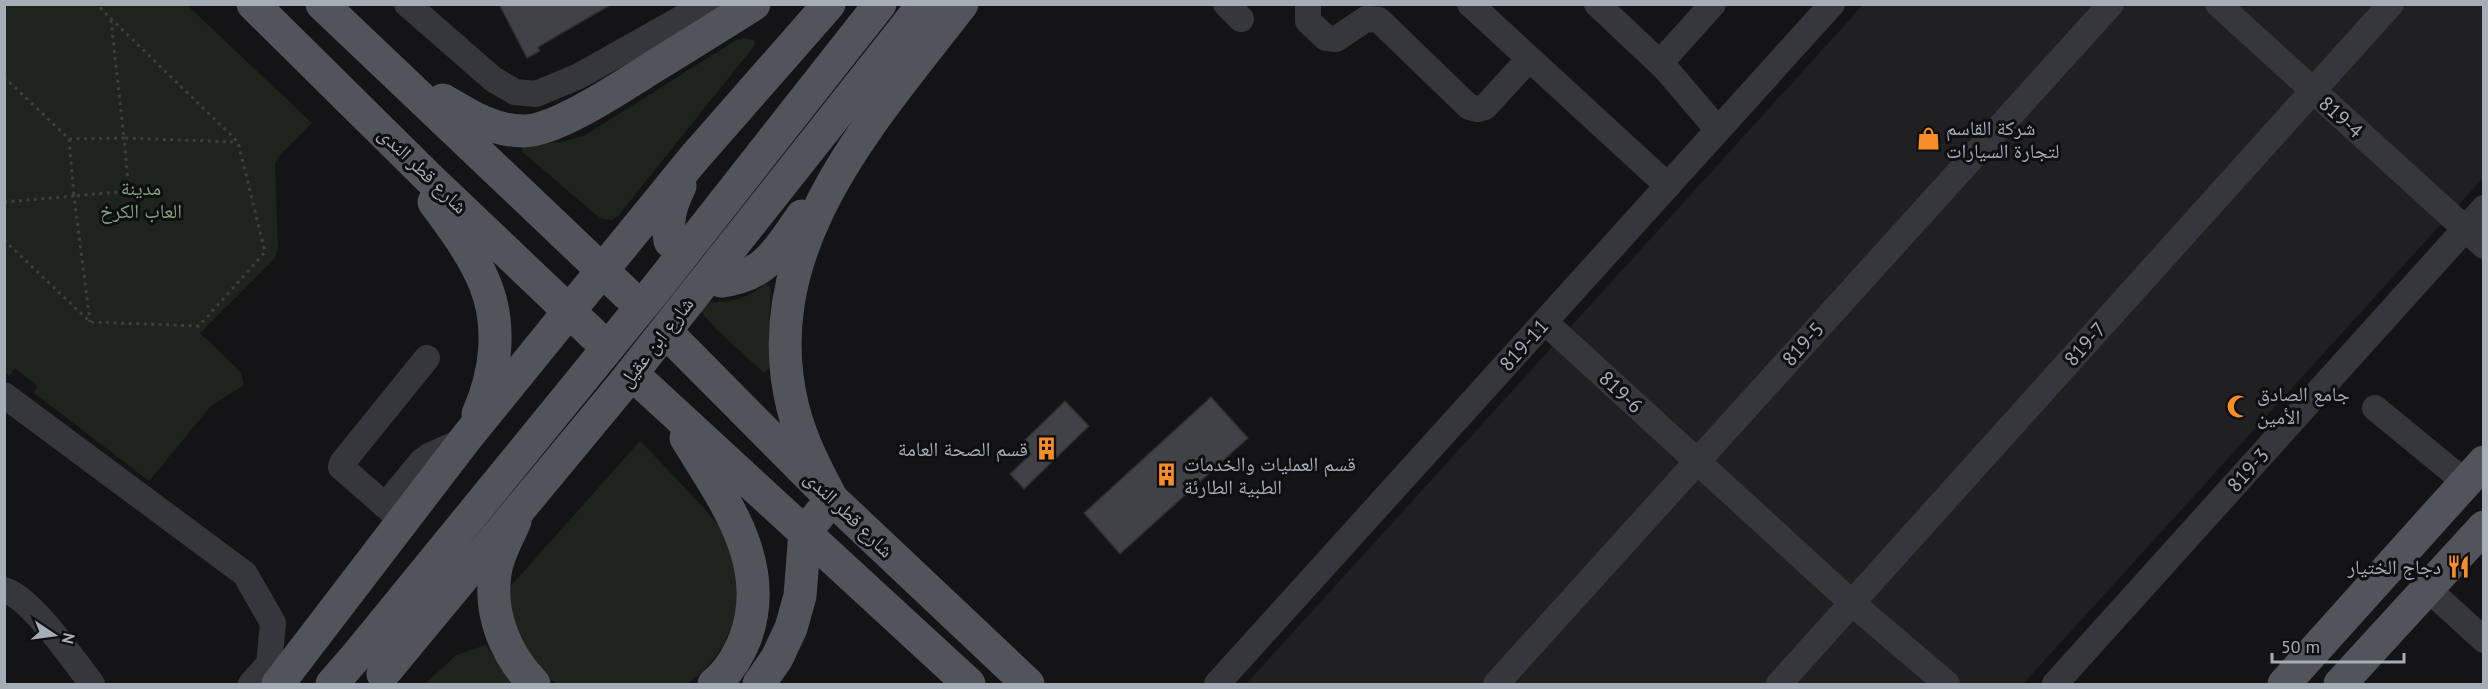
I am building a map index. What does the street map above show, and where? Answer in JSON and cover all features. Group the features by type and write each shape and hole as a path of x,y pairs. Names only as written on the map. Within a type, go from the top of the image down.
{"main road":[{"name":"شارع قطر الندى","path":"253,4 428,177 594,334"},
{"path":"322,4 627,294"},
{"path":"397,74 478,121 525,132 557,122 603,98 754,4"},
{"path":"273,674 394,514 466,439 694,158 829,4"},
{"name":"شارع ابن عقيل","path":"372,670 656,290 880,4"},
{"path":"721,281 741,279 762,266 774,255 853,146 962,4"},
{"name":"شارع ابن عقيل","path":"372,670 520,510 624,383 916,14"},
{"path":"386,135 454,229 485,284 494,320 494,358 487,392 466,439"},
{"path":"759,684 777,658 791,628 800,596 805,532 832,499 808,455 792,407 785,357 787,307 798,257 809,229 853,146"},
{"path":"670,241 668,231 670,204 694,158"},
{"name":"شارع قطر الندى","path":"674,340 832,499 1028,684"},
{"path":"641,382 969,684"},
{"path":"668,409 726,506 750,557 754,587 752,619 740,652 722,678 714,684"},
{"path":"2284,684 2474,472"},
{"path":"520,510 500,555 495,573 494,595 498,620 506,645 516,664 534,684"},
{"path":"2343,684 2484,527"},
{"path":"332,684 372,670"}],"street":[{"path":"406,4 493,79 514,92 536,94 579,76 707,4"},
{"path":"1308,4 1308,21 1326,38 1336,39 1366,19 1379,20 1469,107 1478,109 1485,107 1529,59"},
{"path":"1470,4 1668,186"},
{"path":"1597,4 1663,66 1718,130"},
{"name":"819-11","path":"1217,684 1832,4"},
{"name":"819-5","path":"1496,684 2111,4"},
{"name":"819-4","path":"2218,4 2484,246"},
{"name":"819-7","path":"1779,684 2391,4"},
{"path":"1663,66 1709,6"},
{"name":"819-3","path":"2055,684 2484,208"},
{"name":"819-6","path":"1545,322 1852,603 1947,684"},
{"path":"394,514 344,471 342,463 427,358"},
{"path":"4,394 245,574 273,623 273,674 251,684"},
{"path":"2375,408 2474,472"},
{"path":"2427,588 2484,640"},
{"path":"4,590 14,592 31,608 92,684"}],"path":[{"path":"4,240 90,322 199,326 265,252 238,142 96,4"},
{"path":"4,202 129,192 111,20"},
{"path":"4,77 69,139 90,322"},
{"path":"69,139 124,138 238,142"}],"shaded area":[{"path":"1863,5 2483,5 2483,178 2023,684 1246,684"}],"green space":[{"name":"مدينة العاب الكرخ","path":"4,5 187,5 312,123 278,157 275,163 278,248 275,258 200,333 241,372 244,385 211,406 149,481 34,393 37,386 15,368 9,376 5,372"},
{"path":"746,38 754,40 755,45 618,216 612,220 600,218 522,152 523,145 560,142 584,136 736,40"},
{"path":"766,283 771,288 769,331 772,362 764,373 717,330 695,305 698,301 734,300 750,294"},
{"path":"640,441 701,505 726,536 735,556 739,576 739,597 735,617 728,637 717,655 687,684 557,684 536,665 522,642 513,616 509,588"},
{"path":"486,645 511,684 425,684 456,655"}],"building":[{"path":"499,4 612,4 538,47 540,51 527,58"},
{"name":"قسم العمليات والخدمات الطبية الطارئة","path":"1211,397 1248,438 1120,554 1084,513"},
{"name":"قسم الصحة العامة","path":"1065,401 1089,426 1024,489 1010,474 1031,454 1021,444"}],"place":[{"name":"شركة القاسم لتجارة السيارات","path":"1928,139"},
{"name":"جامع الصادق الأمين","path":"2239,406"},
{"name":"قسم الصحة العامة","path":"1046,449"},
{"name":"قسم العمليات والخدمات الطبية الطارئة","path":"1166,475"},
{"name":"دجاج الختيار","path":"2459,567"}]}
